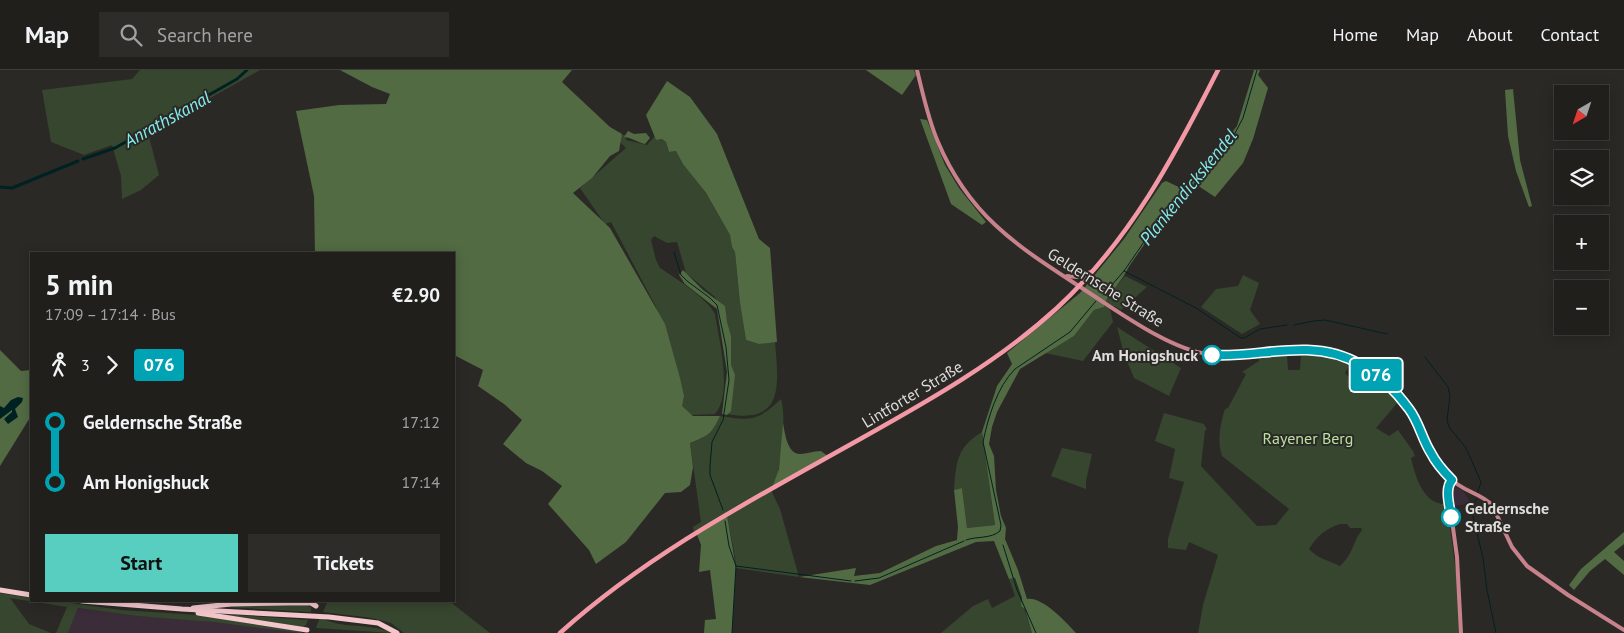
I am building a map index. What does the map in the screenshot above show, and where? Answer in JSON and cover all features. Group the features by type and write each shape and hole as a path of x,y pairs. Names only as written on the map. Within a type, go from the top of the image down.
{"highway":[{"path":"0,590 30,595"},
{"path":"94,602 329,617 378,623 398,633"},
{"path":"182,609 207,606 289,603 311,603 316,606"},
{"path":"182,609 307,630"}],"main road":[{"name":"Geldernsche Straße","path":"917,70 928,114 953,173 970,199 1011,240 1079,286 1161,336 1191,350 1208,354 1238,356 1306,350 1340,355 1359,363 1394,391 1410,411 1417,422 1430,453 1452,480 1488,501 1512,547 1527,566 1568,595 1624,630"},
{"name":"Lintforter Straße","path":"560,633 587,609 637,571 686,539 958,382 1021,338 1056,309 1079,286 1137,215 1161,178 1218,70"},
{"path":"1064,275 1077,277 1091,272"},
{"path":"1452,480 1448,485 1448,491 1456,556 1461,633"}],"shaded area":[{"path":"1454,486 1463,491 1469,500 1469,504 1452,506 1450,490"},
{"path":"78,608 137,616 175,618 295,631 294,633 68,633"}],"green space":[{"path":"140,70 260,70 148,133 159,175 141,190 122,199 121,176 112,145 84,155 51,142 42,90 132,79"},
{"path":"340,70 572,70 562,82 610,127 622,134 619,151 610,156 592,178 573,193 610,228 665,324 684,396 682,406 693,416 720,416 709,434 690,443 693,467 690,485 681,492 665,493 626,542 596,564 589,550 548,504 562,486 542,471 526,463 503,444 522,420 504,404 478,386 483,370 455,356 455,252 315,252 314,196 296,111 339,105 386,104 390,94"},
{"path":"866,70 914,70 916,75 902,95"},
{"path":"1254,70 1260,70 1258,75 1268,88 1253,139 1243,163 1215,197 1197,185 1155,229 1107,299 1104,307 1094,310 1074,336 1020,369 997,412 992,427 989,444 994,456 996,490 1001,516 1006,528 1005,539 1018,570 1027,599 1033,599 1046,606 1076,633 1032,633 1025,609 1021,606 1022,598 1015,578 1009,579 994,541 976,542 870,585 799,577 856,568 854,576 880,573 936,546 957,540 958,527 954,490 962,488 967,528 995,525 982,432 997,386 1012,364 1007,353 1080,293 1124,239 1162,183 1166,181 1185,190 1237,126"},
{"path":"667,81 690,97 717,134 759,239 770,248 777,342 759,344 746,340 735,252 730,235 706,193 683,164 676,151 669,152 666,142 662,139 656,140 646,115"},
{"path":"1513,89 1520,160 1532,206 1529,207 1516,171 1508,136 1505,90"},
{"path":"920,119 927,120 945,165 959,188 986,222 982,225 951,204"},
{"path":"628,131 634,134 646,133 650,138 645,144 624,137"},
{"path":"621,135 625,135 626,140 647,145 655,136 656,140 662,139 666,142 669,152 676,151 707,195 730,235 735,252 746,340 759,344 775,342 777,385 769,407 760,413 746,416 727,414 732,378 724,316 715,297 686,273 677,242 667,243 654,236 651,240 660,268 698,295 715,314 722,351 723,393 715,414 692,415 681,406 662,324 655,305 611,222 605,224 580,188 626,148 620,142"},
{"path":"683,270 703,290 725,306 731,336 731,365 735,375 731,411 727,415 722,414 727,372 717,309 685,284 679,275"},
{"path":"1243,275 1259,283 1250,310 1260,324 1242,334 1201,307 1216,289 1238,286"},
{"path":"1125,276 1147,287 1121,310 1114,306 1110,309 1113,322 1083,361 1045,353 1074,336 1094,310 1104,307 1109,295"},
{"path":"1117,327 1181,368 1169,396 1134,378 1124,354"},
{"path":"0,350 21,371 30,370 30,418 0,466"},
{"name":"Rayener Berg","path":"1301,353 1326,354 1351,362 1345,373 1363,392 1367,393 1375,386 1377,388 1381,384 1399,401 1376,428 1389,436 1398,430 1415,456 1411,458 1421,488 1431,500 1446,504 1462,616 1460,633 1198,633 1203,605 1218,555 1189,542 1186,550 1168,548 1168,539 1184,482 1169,478 1175,449 1155,441 1164,413 1204,424 1207,430 1205,430 1201,466 1257,526 1276,525 1289,509 1222,456 1219,438 1225,409 1228,408 1246,374 1242,372 1259,361 1259,356 1287,354 1288,370 1300,370","holes":["1340,524 1347,524 1350,528 1361,528 1362,530 1348,557 1340,566 1320,557 1309,549 1315,540 1330,528"]},
{"path":"781,399 783,423 781,451 778,470 771,490 780,509 799,577 736,568 727,515 694,534 693,527 701,522 690,443 709,434 720,416 739,419 753,418 766,412"},
{"path":"783,423 787,442 792,451 800,454 821,451 829,457 771,490 779,469"},
{"path":"982,432 995,525 967,528 962,488 954,490 957,463 967,443"},
{"path":"1062,448 1092,454 1086,489 1051,476"},
{"path":"727,515 736,568 732,633 704,633 705,620 716,619 710,570 699,572 701,545 696,532"},
{"path":"1624,532 1624,544 1614,552 1624,561 1624,575 1605,559 1590,571 1574,590 1569,585 1581,569"},
{"path":"1014,578 1032,633 941,633 973,606 988,599 992,608 1015,596 1009,579"},
{"path":"0,593 30,598 30,601 10,598 29,624 51,633 0,633"},
{"path":"35,602 64,602 121,610 198,615 299,631 301,633 78,608 68,633 56,633 67,607"},
{"path":"328,602 450,602 490,633 404,633 391,623 372,618 323,612"},
{"path":"307,606 311,607 311,612 225,607"},
{"path":"222,614 308,620 303,627"},
{"path":"320,617 346,625 374,628 392,633 316,628"}],"water":[{"path":"18,397 23,398 22,402 15,409 18,417 8,424 4,419 12,410 0,419 0,406 4,408 11,400"}],"waterway":[{"name":"Anrathskanal","path":"83,159 115,148 237,79 247,70"},
{"name":"Plankendickskendel","path":"1103,295 1124,271 1157,223 1192,187 1234,135 1243,118 1257,70"},
{"name":"Anrathskanal","path":"0,187 12,188 78,161"},
{"name":"Anrathskanal","path":"674,252 681,275 717,305 726,347 729,380 723,420 712,442 710,466 710,475 723,510"},
{"path":"1124,271 1196,308 1241,338 1260,329 1287,325"},
{"name":"Plankendickskendel","path":"966,540 996,534 1000,531 1001,525 983,442 998,394 1015,369 1070,332 1096,301"},
{"path":"1294,325 1325,320 1387,334"},
{"path":"1425,357 1448,387 1450,396 1447,420 1449,427 1466,448 1481,482 1477,494"},
{"path":"1476,499 1471,508 1483,558 1487,590 1496,633"},
{"path":"725,521 729,546 736,566 732,633"},
{"name":"Plankendickskendel","path":"855,581 879,578 964,541"},
{"path":"1003,545 1017,590 1036,633"},
{"name":"Plankendickskendel","path":"736,566 851,581"}],"bus line":[{"name":"076","path":"1212,355 1238,356 1306,350 1324,351 1359,363 1371,371 1394,391 1410,411 1417,422 1430,453 1452,480 1448,485 1451,517"}],"place":[{"name":"Am Honigshuck","path":"1212,355"},
{"name":"Geldernsche Straße","path":"1451,517"}]}
